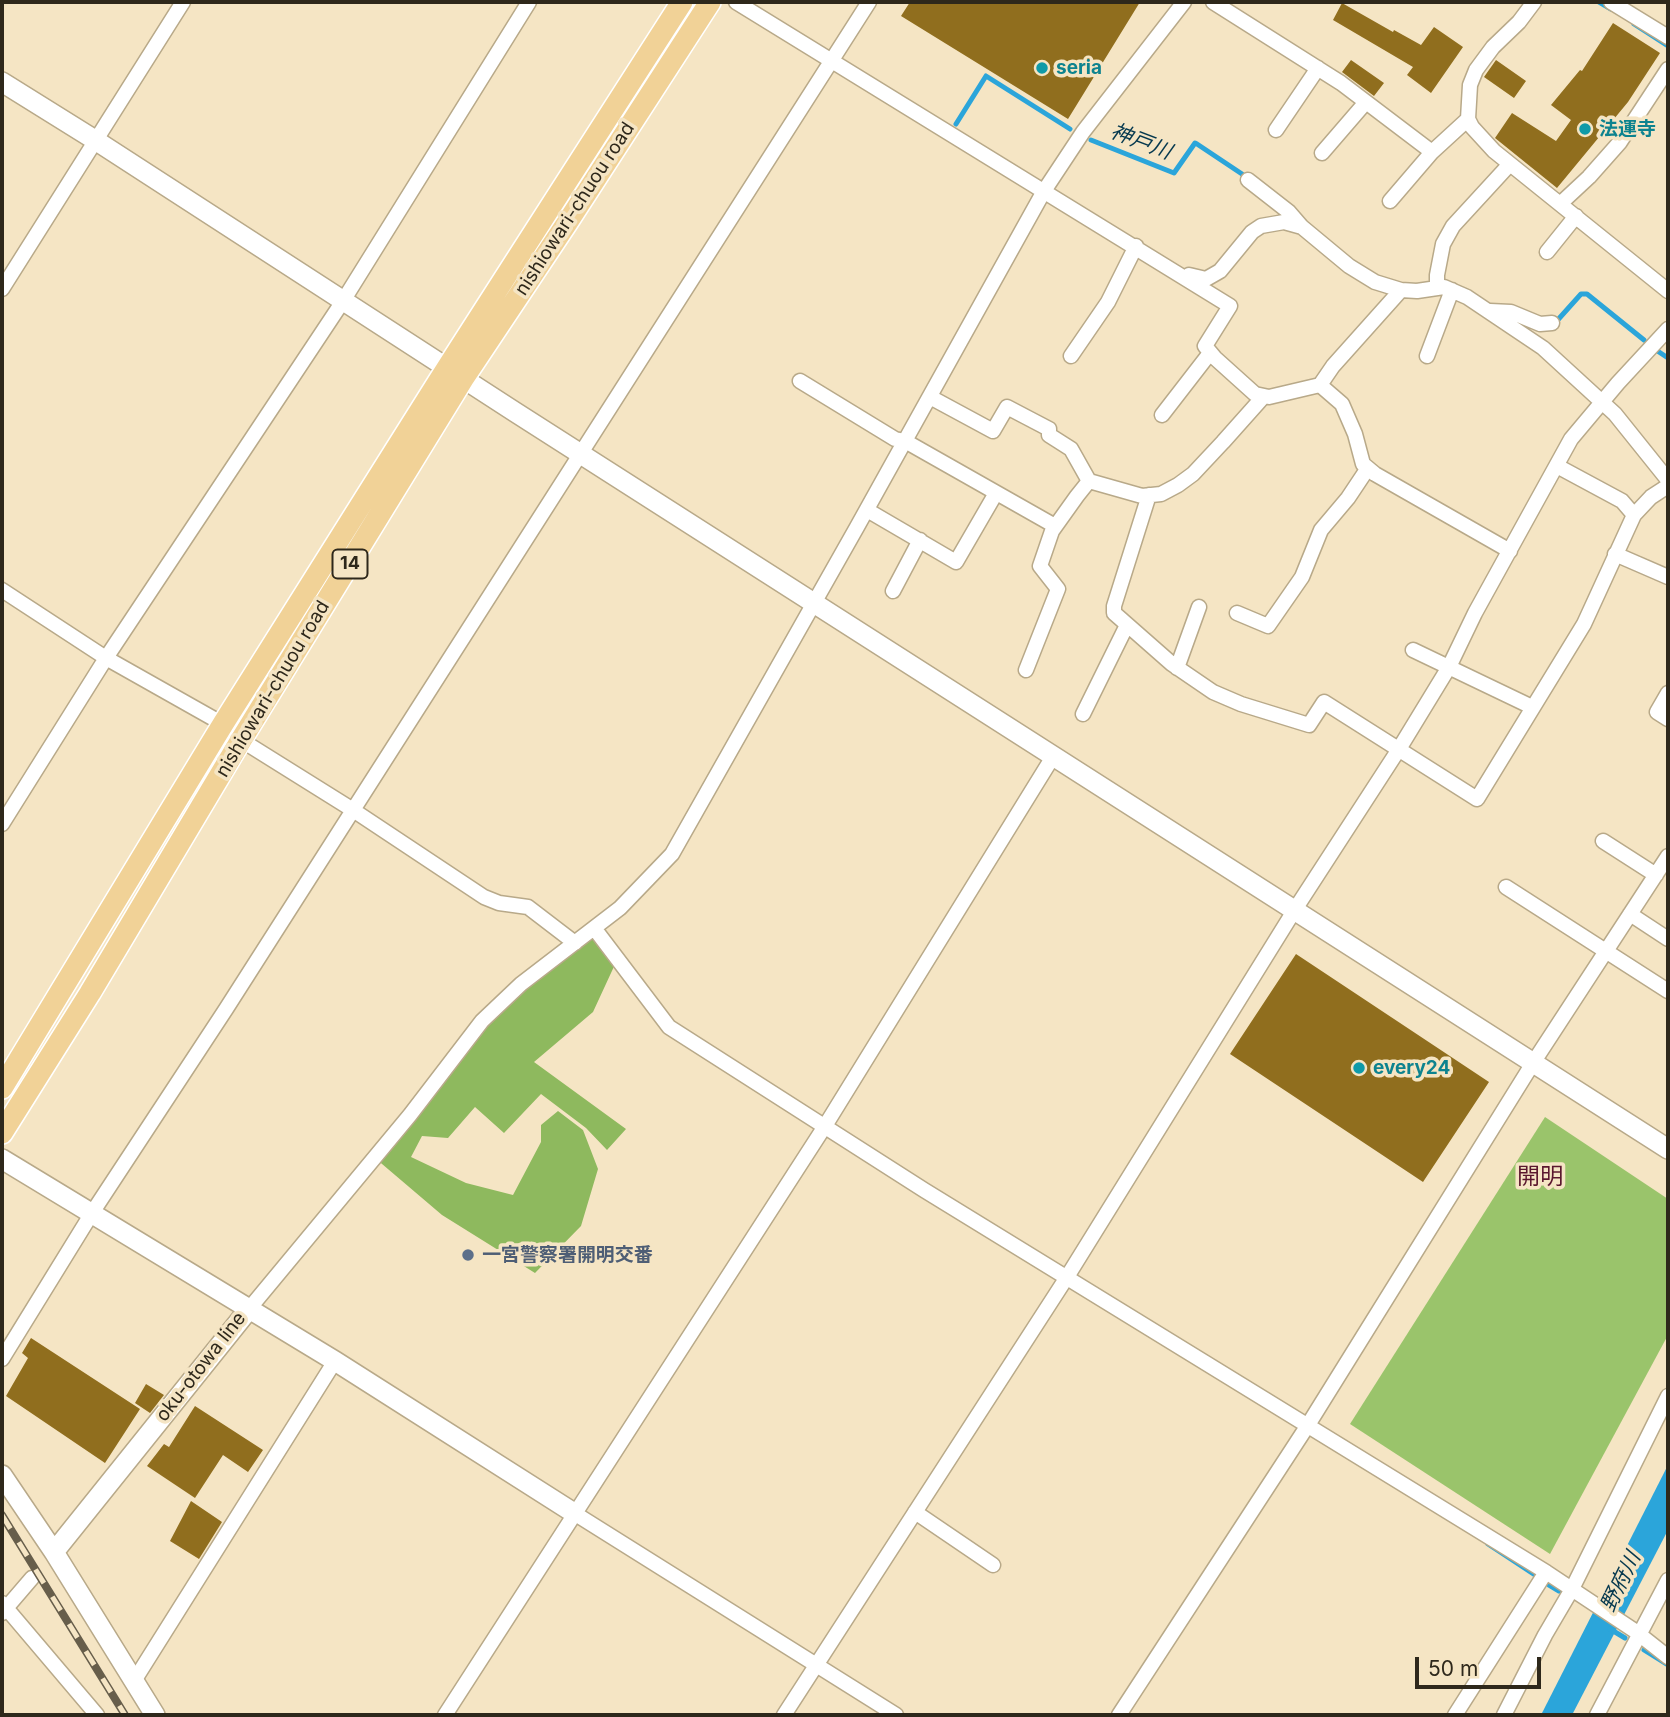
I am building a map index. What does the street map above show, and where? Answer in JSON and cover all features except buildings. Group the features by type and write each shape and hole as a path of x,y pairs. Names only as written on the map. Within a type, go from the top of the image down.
{"main road":[{"name":"nishiowari-chuou road","path":"2,1133 90,993 455,374 682,2"},
{"name":"nishiowari-chuou road","path":"2,1088 223,724 455,374 567,223 710,2"}],"street":[{"path":"2,289 183,2"},
{"path":"2,824 106,658 343,301 529,2"},
{"path":"736,2 1230,306 1205,346 1255,394 1264,396 1320,385 1333,366 1401,290"},
{"path":"2,1359 92,1213 226,1009 869,2"},
{"path":"895,1715 248,1309 411,1115 482,1021 521,984 620,908 672,854 1044,191 1083,131 1184,2"},
{"path":"1213,2 1318,68 1432,152"},
{"path":"1534,2 1476,70 1470,85 1468,119 1494,151 1668,291"},
{"path":"1611,2 1668,37"},
{"path":"1276,130 1318,68"},
{"path":"1560,204 1620,142 1668,69"},
{"path":"2,82 1668,1149"},
{"path":"1322,153 1366,102"},
{"path":"1390,201 1432,152 1468,119"},
{"path":"1427,356 1445,289 1443,244 1453,226 1510,164"},
{"path":"1248,180 1289,212 1301,227 1349,266 1375,282 1401,290 1445,289 1467,297 1543,348 1602,401 1639,440 1668,480"},
{"path":"1547,252 1576,216"},
{"path":"1180,273 1206,279 1220,271 1251,232 1261,226 1284,222 1301,227"},
{"path":"1071,356 1108,302 1136,246"},
{"path":"1487,310 1511,312 1540,324 1552,323"},
{"path":"784,1715 1067,1278 1294,911 1399,749 1449,667 1571,439 1668,329"},
{"path":"1162,415 1210,352"},
{"path":"800,381 895,439 905,441 1055,526"},
{"path":"1320,385 1342,404 1355,434 1363,464 1510,551"},
{"path":"930,397 992,431 1007,407 1049,429 1049,435 1071,449 1089,481 1142,496 1161,494 1193,474 1264,396"},
{"path":"1557,466 1622,501 1634,515"},
{"path":"1237,612 1268,626 1302,577 1321,530 1349,498 1368,468"},
{"path":"1026,670 1058,589 1040,566 1055,526 1089,481"},
{"path":"1149,495 1114,613 1177,668 1213,692 1241,704 1309,725 1325,702 1477,799 1584,624 1634,515 1651,497 1668,486"},
{"path":"867,510 957,562 996,493"},
{"path":"893,591 919,540"},
{"path":"1615,554 1668,577"},
{"path":"2,590 106,658 223,724"},
{"path":"1177,668 1199,607"},
{"path":"1083,713 1127,625"},
{"path":"1413,650 1532,707"},
{"path":"1668,693 1657,712 1668,719"},
{"path":"241,740 484,897 499,903 528,907 575,943"},
{"path":"445,1715 825,1126 1054,755"},
{"path":"1603,841 1656,875"},
{"path":"1119,1715 1308,1426 1533,1063 1668,856"},
{"path":"1506,887 1668,991"},
{"path":"1630,914 1668,939"},
{"path":"594,928 669,1027 1067,1278 1575,1591 1668,1657"},
{"name":"oku-otowa line","path":"2,1159 248,1309 54,1552"},
{"path":"134,1681 335,1362"},
{"path":"1504,1715 1545,1635 1575,1591 1668,1396"},
{"path":"2,1475 54,1552 155,1715"},
{"path":"915,1512 993,1565"},
{"path":"1455,1715 1546,1573"},
{"path":"32,1578 3,1608 97,1715"},
{"path":"1597,1715 1637,1633 1668,1580"}],"green space":[{"path":"594,928 617,960 593,1012 534,1062 626,1129 607,1150 586,1128 541,1094 504,1133 475,1107 448,1138 422,1136 411,1157 466,1183 513,1195 541,1142 541,1125 558,1111 583,1130 598,1169 581,1226 535,1273 442,1215 375,1158 482,1021"},
{"path":"1545,1117 1668,1199 1668,1335 1550,1554 1350,1424"}],"water":[{"name":"野府川","path":"1668,1465 1668,1530 1572,1715 1541,1715"}],"waterway":[{"path":"1599,2 1611,9"},
{"path":"1634,24 1668,46"},
{"name":"神戸川","path":"956,124 986,76 1070,129"},
{"name":"神戸川","path":"1091,140 1174,173 1195,143 1242,174"},
{"name":"神戸川","path":"1555,323 1581,294 1587,294 1644,340"},
{"name":"神戸川","path":"1656,350 1668,358"},
{"path":"1488,1544 1535,1575"},
{"path":"1549,1585 1559,1591"},
{"path":"1610,1629 1625,1638"},
{"path":"1644,1650 1668,1665"}],"railway":[{"path":"2,1515 125,1715"}],"place":[{"name":"seria","path":"1042,68"},
{"name":"法運寺","path":"1585,129"},
{"name":"every24","path":"1359,1068"},
{"name":"一宮警察署開明交番","path":"468,1255"}],"district":[{"name":"開明","path":"1540,1177"}]}
